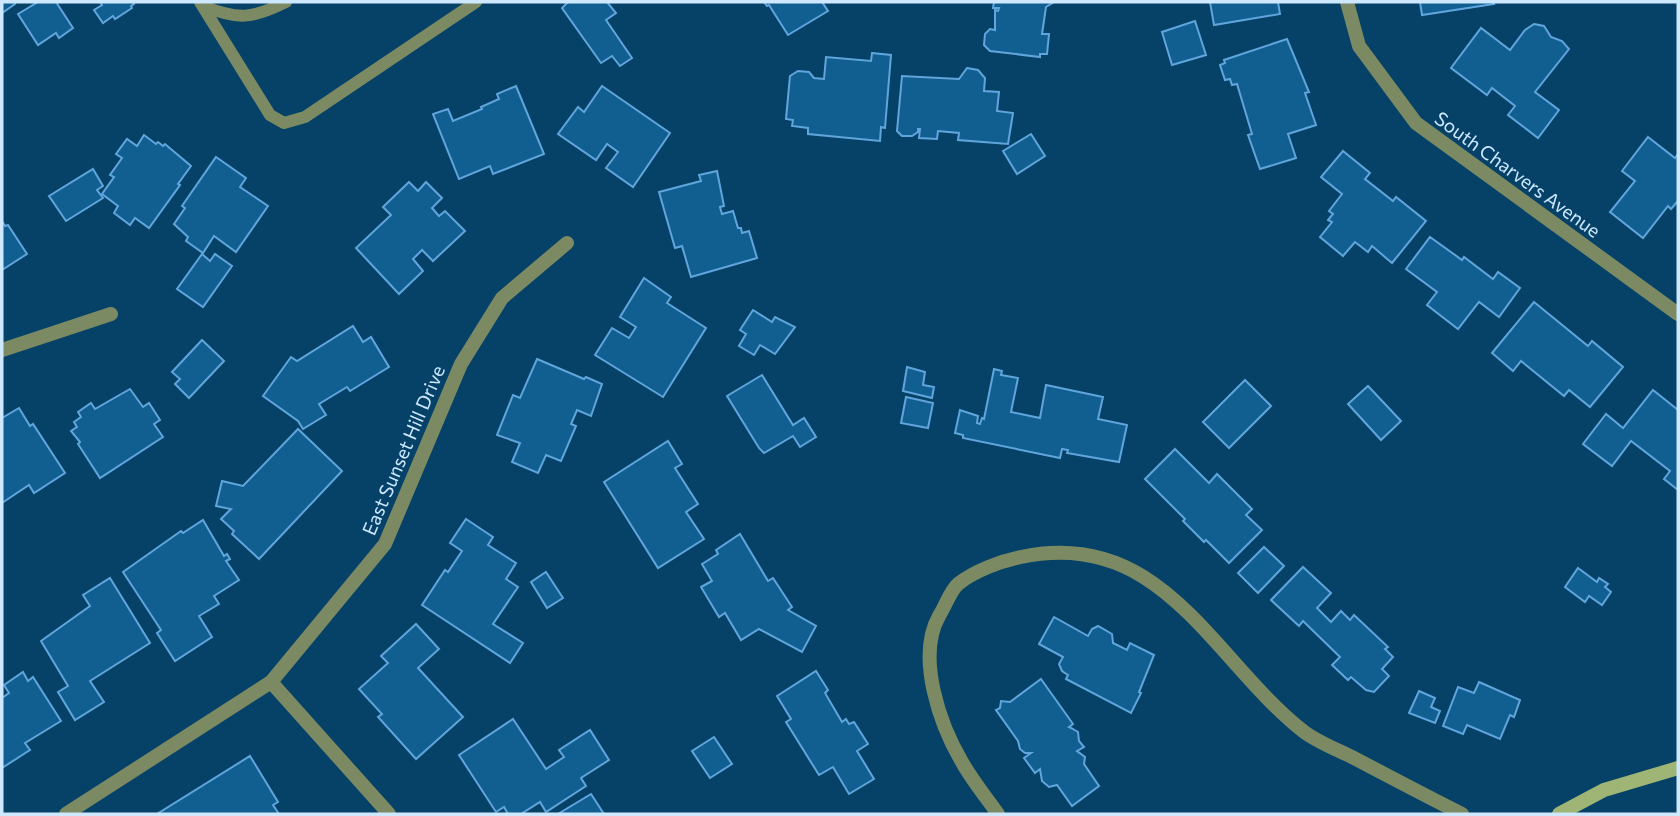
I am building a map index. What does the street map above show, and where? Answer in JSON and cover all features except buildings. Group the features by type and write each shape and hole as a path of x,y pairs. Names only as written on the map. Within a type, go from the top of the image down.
{"street":[{"name":"South Charvers Avenue","path":"1347,2 1359,46 1416,123 1678,314"},
{"name":"East Sunset Hill Drive","path":"66,814 271,682 385,544 461,364 502,299 567,243"},
{"path":"2,350 111,314"},
{"path":"998,814 961,761 940,713 928,667 935,623 957,585 981,571 1010,559 1039,553 1072,552 1142,576 1171,595 1214,636 1257,689 1305,733 1462,814"},
{"path":"271,682 389,814"},
{"path":"1559,814 1604,789 1678,768"}],"lane":[{"path":"201,4 247,18 286,2"},
{"path":"201,4 270,116 284,123 305,117 476,2"}]}
